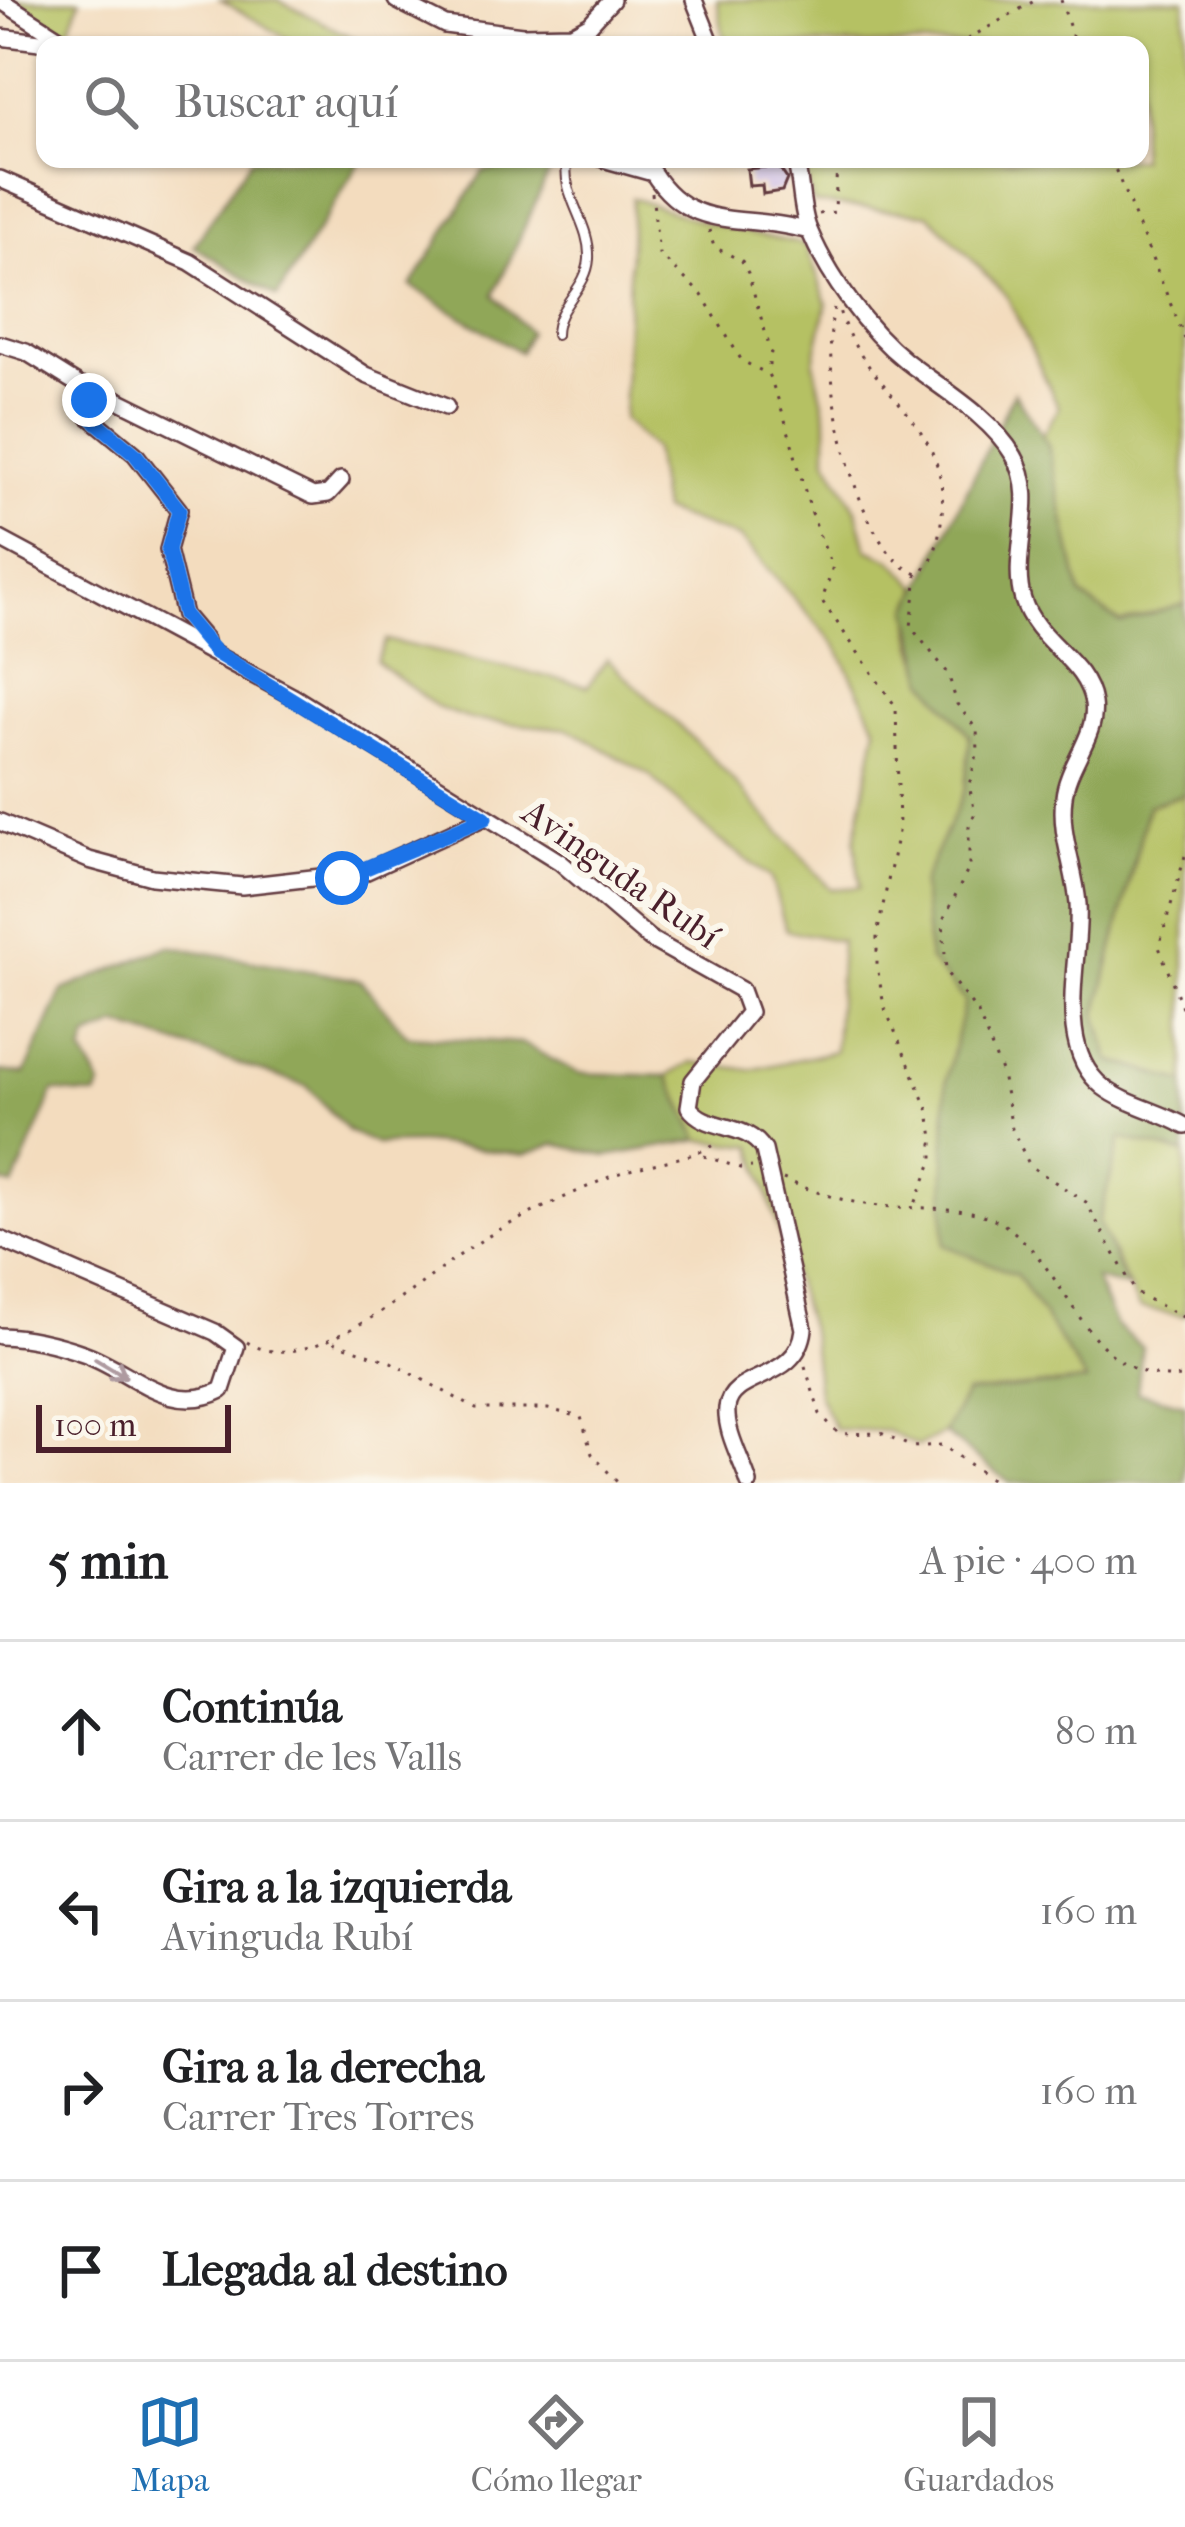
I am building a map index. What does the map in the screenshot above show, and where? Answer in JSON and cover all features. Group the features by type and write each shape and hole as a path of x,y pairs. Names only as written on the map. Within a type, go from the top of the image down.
{"street":[{"path":"0,0 54,36"},
{"path":"395,0 445,25 572,34 590,24 612,0"},
{"path":"0,37 36,41"},
{"path":"634,168 652,173 671,202 708,217 777,221 809,231"},
{"path":"797,168 809,231 873,331 988,426 1018,463 1022,598 1039,633 1080,671 1094,711 1068,776 1063,812 1078,909 1071,978 1080,1046 1091,1075 1106,1089 1185,1126"},
{"path":"0,179 190,262 366,375 446,407"},
{"path":"0,344 26,352 95,395 112,398 313,496 328,494 341,480"},
{"path":"60,377 89,416 135,454 172,497 178,524 168,550 184,615 215,652"},
{"path":"89,416 89,400 95,395"},
{"name":"Avinguda Rubí","path":"0,539 215,652 560,862 650,939 741,989 749,1012 693,1081 688,1097 693,1114 758,1140 803,1323 801,1347"},
{"path":"0,821 89,860 152,877 242,886 354,875 485,818"},
{"path":"0,1239 228,1338 236,1347 222,1390 190,1399 142,1386 88,1354 0,1336"},
{"path":"748,1483 729,1423 728,1401 737,1389 789,1364 801,1347"}],"lane":[{"path":"556,335 558,317 589,266 587,234 566,184 567,168"}],"path":[{"path":"973,36 1036,0"},
{"path":"1061,0 1072,36"},
{"path":"805,211 835,212 837,168"},
{"path":"1116,168 1185,339"},
{"path":"652,173 659,254 702,295 742,361 768,374"},
{"path":"708,217 714,247 742,261 757,294 771,352 768,374 795,446 804,505 832,566 822,601 896,707 899,827 877,935 877,966 884,1006 921,1090 933,1138 933,1160 914,1208"},
{"path":"917,574 884,547 861,503 828,355 836,301 847,330 924,438 943,477 935,552 917,574 910,627 948,673 957,704 977,730 978,751 969,785 975,813 969,826 969,868 945,912 942,963 978,1013 1002,1074 1012,1130 1030,1166 1086,1202 1136,1293 1185,1318"},
{"path":"1185,856 1160,947 1185,1015"},
{"path":"702,1155 731,1126"},
{"path":"228,1338 270,1351 332,1342 480,1241 529,1216 626,1171 678,1155 702,1155 841,1199 1002,1223 1046,1265 1103,1351 1134,1370 1185,1377"},
{"path":"332,1342 392,1362 476,1409 548,1409 580,1417 592,1454 618,1483"},
{"path":"801,1347 812,1399 828,1427 839,1434 884,1433 906,1447 953,1449 996,1483"}],"green space":[{"path":"15,0 80,0 67,35"},
{"path":"221,0 278,0 349,36 283,36"},
{"path":"717,0 1185,0 1185,604 1121,624 1081,596 1042,435 1059,408 1007,296 928,214 813,203 804,168 1149,168 1149,36 723,36"},
{"path":"245,168 356,168 277,297 194,246"},
{"path":"551,168 494,295 529,332 520,352 411,286 483,171"},
{"path":"632,198 706,223 806,245 827,303 814,362 827,420 827,459 857,511 867,549 891,559 920,588 913,608 916,648 933,685 970,736 966,790 922,884 929,960 966,1000 946,1081 1017,1275 1087,1381 966,1393 944,1433 918,1446 887,1431 835,1429 818,1394 812,1339 753,1146 700,1140 668,1076 692,1062 751,1070 835,1051 841,941 786,930 771,878 713,835 649,775 569,729 473,720 438,708 376,661 386,640 588,686 607,659 709,754 831,889 860,887 855,841 877,727 836,645 740,538 662,511 653,449 623,420"},
{"path":"1014,392 1048,445 1081,596 1121,623 1185,604 1185,794 1148,805 1097,1014 1110,1060 1185,1083 1185,1154 1121,1138 1098,1222 1127,1287 1095,1279 1116,1326 1142,1347 1137,1392 1185,1404 1185,1483 1010,1483 944,1433 966,1393 1086,1381 1017,1275 944,1245 946,1081 965,1001 929,960 922,884 965,790 970,736 926,681 910,609"},
{"path":"1185,794 1185,1083 1110,1060 1097,1014 1148,806"},
{"path":"169,946 360,980 408,1036 521,1043 578,1073 668,1076 700,1140 607,1156 555,1144 524,1155 430,1143 376,1144 348,1131 307,1086 118,1025 88,1038 83,1053 101,1086 96,1096 54,1091 13,1186 0,1182 0,1071 25,1074 63,990"},
{"path":"1121,1138 1185,1154 1185,1316 1139,1308 1098,1223"}],"building":[{"path":"779,168 787,179 782,191 763,194 762,185 749,186 747,169"}],"route":[{"path":"89,400 89,416 135,454 179,510 168,550 184,615 215,652 485,818 342,878"}]}
